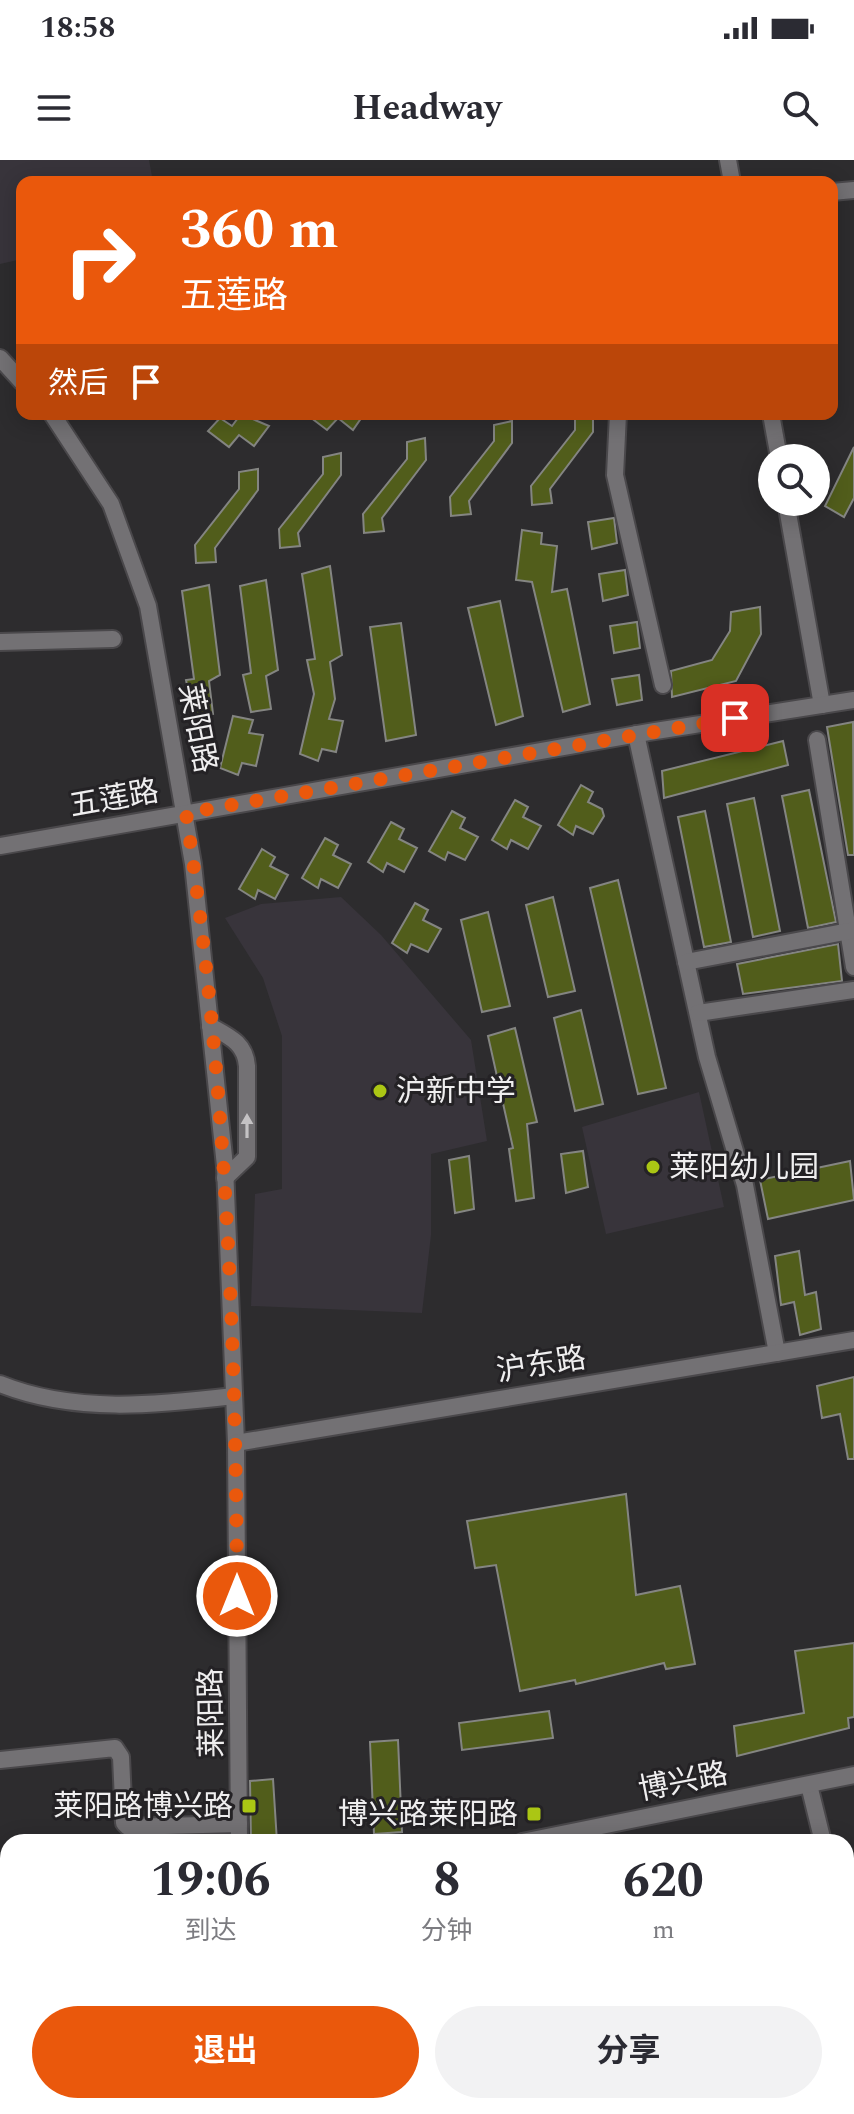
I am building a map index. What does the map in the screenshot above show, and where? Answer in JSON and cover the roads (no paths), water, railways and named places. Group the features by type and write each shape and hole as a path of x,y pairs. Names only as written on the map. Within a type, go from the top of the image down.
{"street":[{"path":"0,358 16,375"},
{"name":"莱阳路","path":"56,420 111,504 148,606 186,813 225,1178 236,1443 239,1834"},
{"path":"618,420 615,475 663,685"},
{"path":"772,420 776,444"},
{"path":"788,516 822,705"},
{"path":"0,642 113,639"},
{"name":"五莲路","path":"0,846 636,734 854,700"},
{"path":"636,734 707,1057 745,1185 777,1353"},
{"path":"817,740 851,931 854,967"},
{"path":"686,962 851,931"},
{"path":"698,1013 854,990"},
{"path":"210,1026 233,1038 245,1051 247,1066 247,1157 225,1178"},
{"name":"沪东路","path":"236,1443 854,1340"},
{"path":"0,1384 51,1399 146,1406 234,1396"},
{"path":"0,1760 115,1748 121,1757 124,1823 128,1827 239,1824"},
{"name":"博兴路","path":"562,1834 854,1775"},
{"path":"809,1785 821,1834"}],"place":[{"name":"沪新中学","path":"380,1091"},
{"name":"莱阳幼儿园","path":"653,1167"},
{"name":"莱阳路博兴路","path":"249,1806"},
{"name":"博兴路莱阳路","path":"534,1814"}]}
